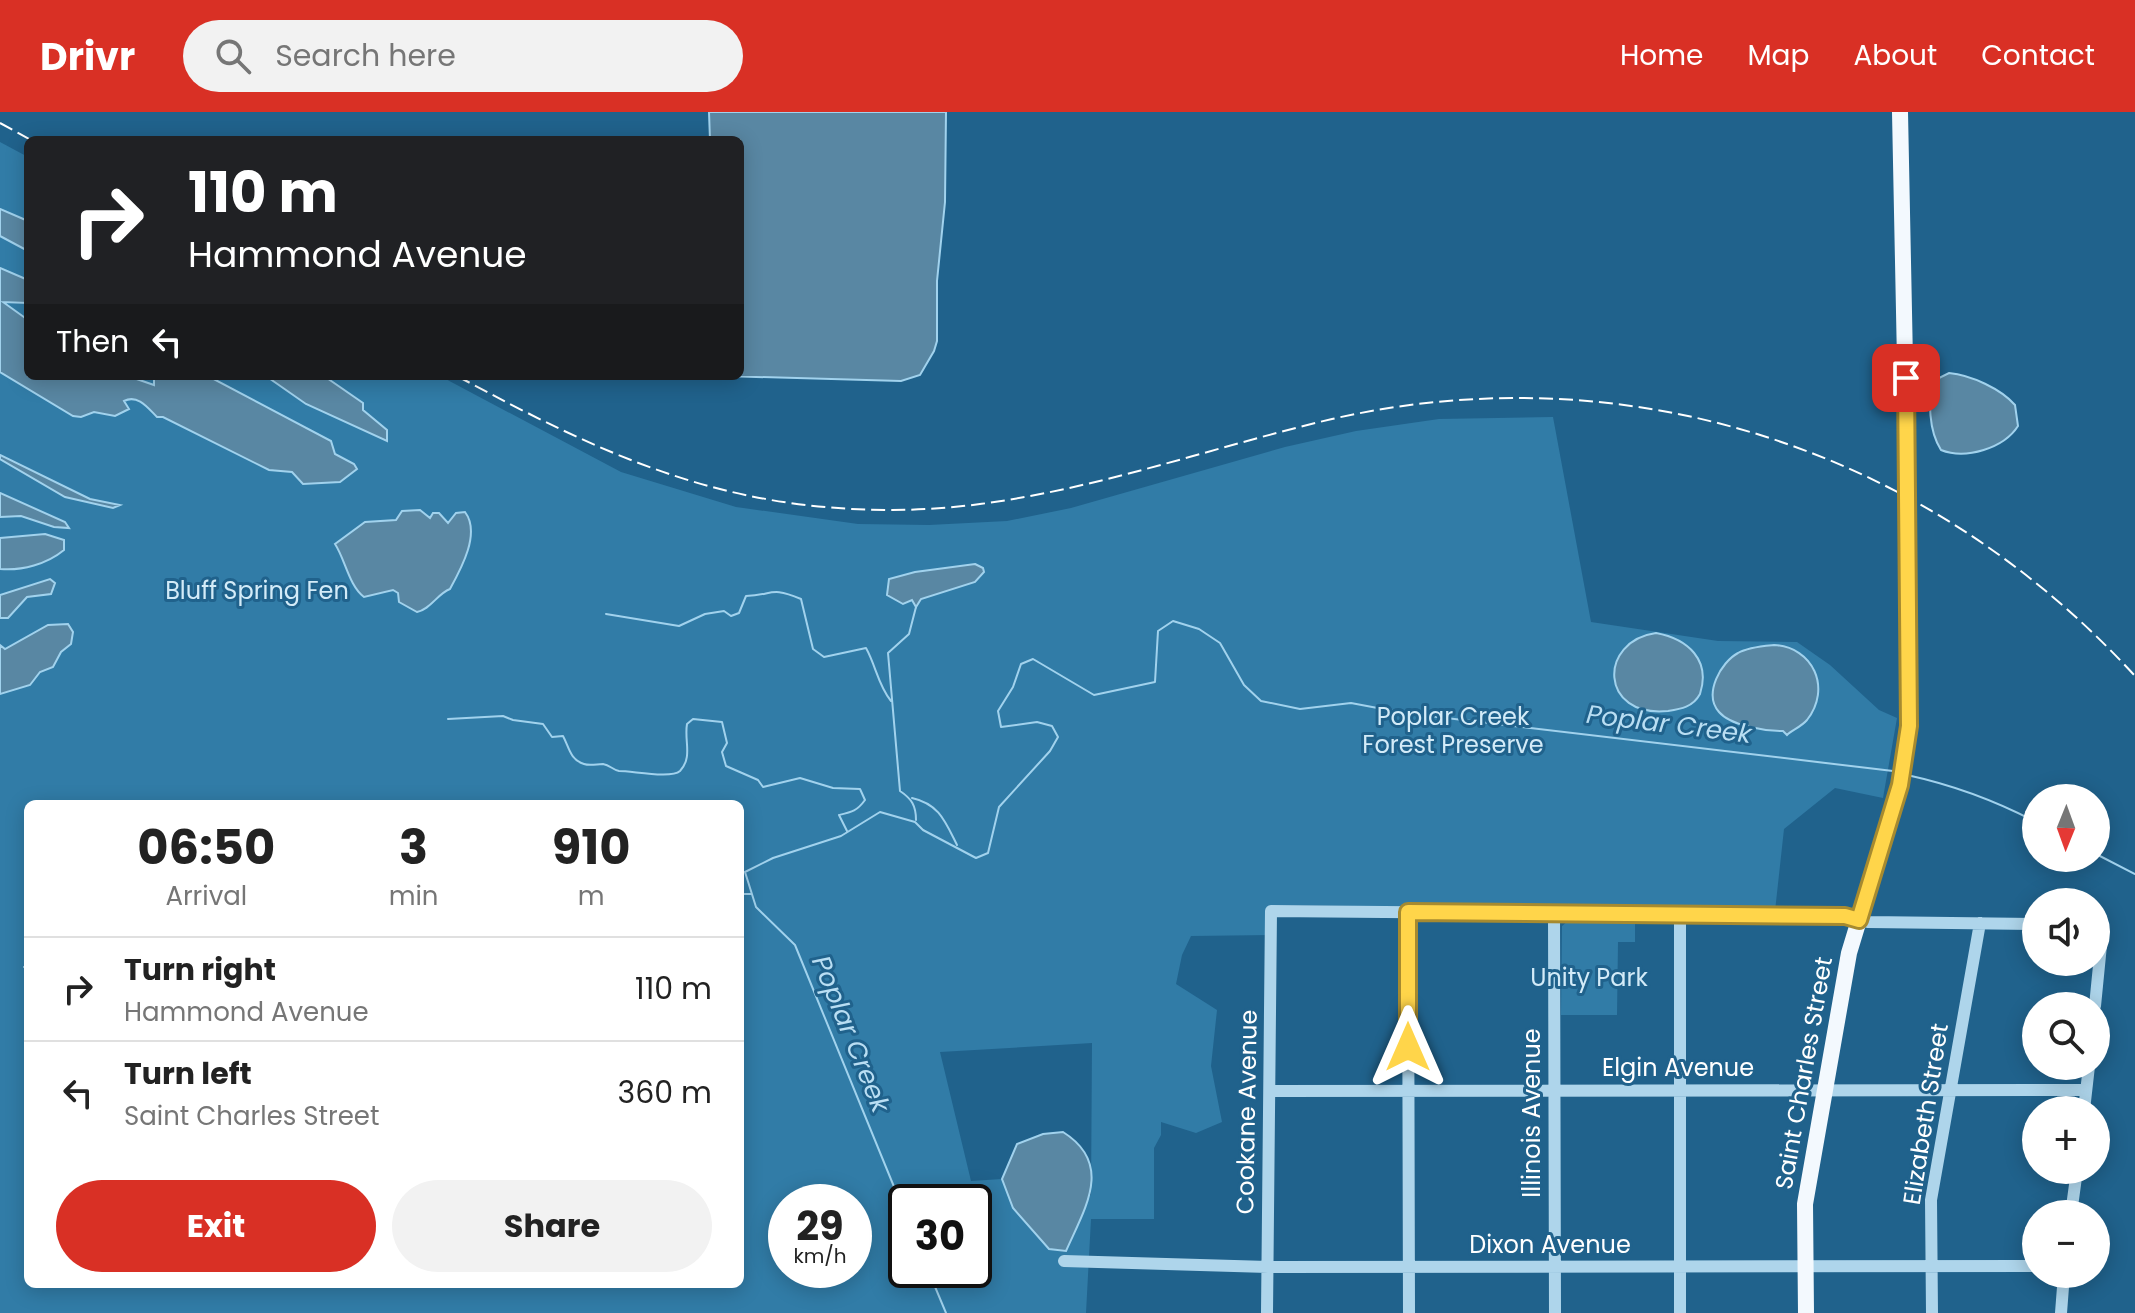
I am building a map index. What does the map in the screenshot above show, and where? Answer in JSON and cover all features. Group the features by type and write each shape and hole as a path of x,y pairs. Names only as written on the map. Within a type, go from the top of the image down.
{"main road":[{"name":"Saint Charles Street","path":"1806,1313 1805,1204 1849,953 1900,785 1905,756 1910,645 1900,112"}],"street":[{"name":"Cookane Avenue","path":"1267,1313 1271,911 1408,912"},
{"path":"1409,1313 1408,912 1845,916 1859,920 2022,924"},
{"name":"Illinois Avenue","path":"1554,913 1555,1313"},
{"path":"1680,914 1680,1313"},
{"name":"Elizabeth Street","path":"1932,1313 1931,1200 1980,923"},
{"path":"2085,1096 2087,1080"},
{"name":"Elgin Avenue","path":"1270,1091 2086,1090"},
{"name":"Dixon Avenue","path":"1064,1261 1268,1267 2022,1266"},
{"path":"2061,1313 2063,1288"}],"green space":[{"path":"0,142 24,155 24,380 448,380 621,472 736,507 858,524 929,525 1007,521 1071,508 1285,447 1356,431 1439,419 1553,417 1591,622 1718,641 1797,642 1830,665 1879,710 1897,718 1883,798 1835,788 1784,829 1775,911 1272,905 1271,935 1191,936 1182,955 1176,984 1217,1010 1211,1066 1222,1122 1196,1133 1161,1122 1161,1135 1154,1148 1154,1219 1091,1219 1086,1313 0,1313","holes":["1092,1043 1091,1195 1013,1208 1002,1179 971,1181 940,1052"]},
{"name":"Unity Park","path":"1568,921 1635,921 1635,942 1618,942 1617,1015 1561,1015 1562,926"}],"shaded area":[{"path":"709,112 946,112 945,202 937,281 937,341 920,375 901,381 744,377 744,136 710,136"},
{"path":"0,209 24,219 24,249 0,236"},
{"path":"0,268 24,278 24,303 3,302 24,317 24,380 140,380 154,385 154,380 216,380 331,441 335,454 354,464 357,469 340,482 303,484 292,472 269,470 163,417 157,417 134,399 124,401 129,409 115,416 94,412 81,417 73,416 0,372"},
{"path":"1949,373 1985,384 2009,399 2015,405 2018,426 2012,434 1994,446 1973,453 1941,450 1930,415 1931,397 1935,380"},
{"path":"272,380 330,380 363,403 363,410 387,430 387,441 306,404"},
{"path":"0,455 90,499 120,505 113,508 65,497 0,459"},
{"path":"0,493 65,522 69,528 54,527 21,516 0,517"},
{"path":"420,510 430,518 433,513 439,513 448,523 456,513 465,512 469,521 468,551 450,589 417,612 399,602 398,593 393,590 364,597 355,586 335,544 365,522 396,520 402,511"},
{"path":"45,534 64,540 64,550 34,566 0,569 0,538"},
{"path":"975,564 984,572 975,582 921,599 916,607 912,600 903,604 887,595 889,579 915,572"},
{"path":"50,579 55,583 51,594 27,597 8,618 0,618 0,595"},
{"path":"68,624 73,632 71,644 61,652 53,667 40,672 30,685 0,694 0,645 5,649 48,625"},
{"path":"1656,633 1678,640 1699,661 1703,682 1700,694 1686,707 1668,711 1645,710 1629,703 1619,692 1614,678 1616,663 1624,650 1637,639"},
{"path":"1774,645 1799,653 1808,661 1818,683 1818,695 1807,720 1787,735 1783,731 1758,729 1724,717 1715,705 1713,696 1716,679 1732,657 1746,649"},
{"path":"1063,1132 1079,1145 1088,1158 1091,1172 1087,1203 1066,1251 1049,1249 1013,1208 1002,1179 1017,1144 1043,1134"}],"waterway":[{"path":"606,614 679,626 705,614 724,611 731,616 739,613 746,596 777,592 791,595 801,599 813,649 824,657 866,648 891,701"},
{"path":"916,607 909,634 888,653 900,791 912,803 916,820"},
{"name":"Poplar Creek","path":"893,1184 795,945 756,907 745,872 773,858 841,836 880,812 915,822 923,830 976,858 988,853 999,807 1050,751 1058,737 1052,726 1037,722 1001,727 998,711 1013,687 1021,664 1033,659 1094,695 1155,682 1158,631 1173,621 1199,629 1220,643 1244,685 1261,701 1300,709 1351,703 1404,713 1893,771"},
{"path":"448,719 503,716 543,724 552,737 563,736 579,762 605,765 619,771 660,775 675,773 684,766 687,724 693,719 722,722 727,743 722,752 726,766 758,780 763,787 800,778 833,788 860,789 865,800 862,804 839,815 847,831"},
{"name":"Poplar Creek","path":"1907,775 1973,794 2022,815"},
{"name":"Poplar Creek","path":"912,798 935,809 957,845"},
{"name":"Poplar Creek","path":"2110,861 2135,874"},
{"path":"744,894 751,894"},
{"name":"Poplar Creek","path":"936,1288 946,1313"}],"railway":[{"path":"0,123 24,136"},
{"path":"465,380 563,430 665,473 772,500 892,510 1004,501 1114,477 1332,419 1444,401 1555,399 1663,411 1768,438 1869,478 1965,531 2054,598 2135,676"}],"route":[{"path":"1408,1047 1408,912 1845,916 1859,920 1900,785 1909,726 1906,378"}],"park label":[{"name":"Bluff Spring Fen","path":"257,591"},
{"name":"Poplar Creek Forest Preserve","path":"1453,731"}]}
